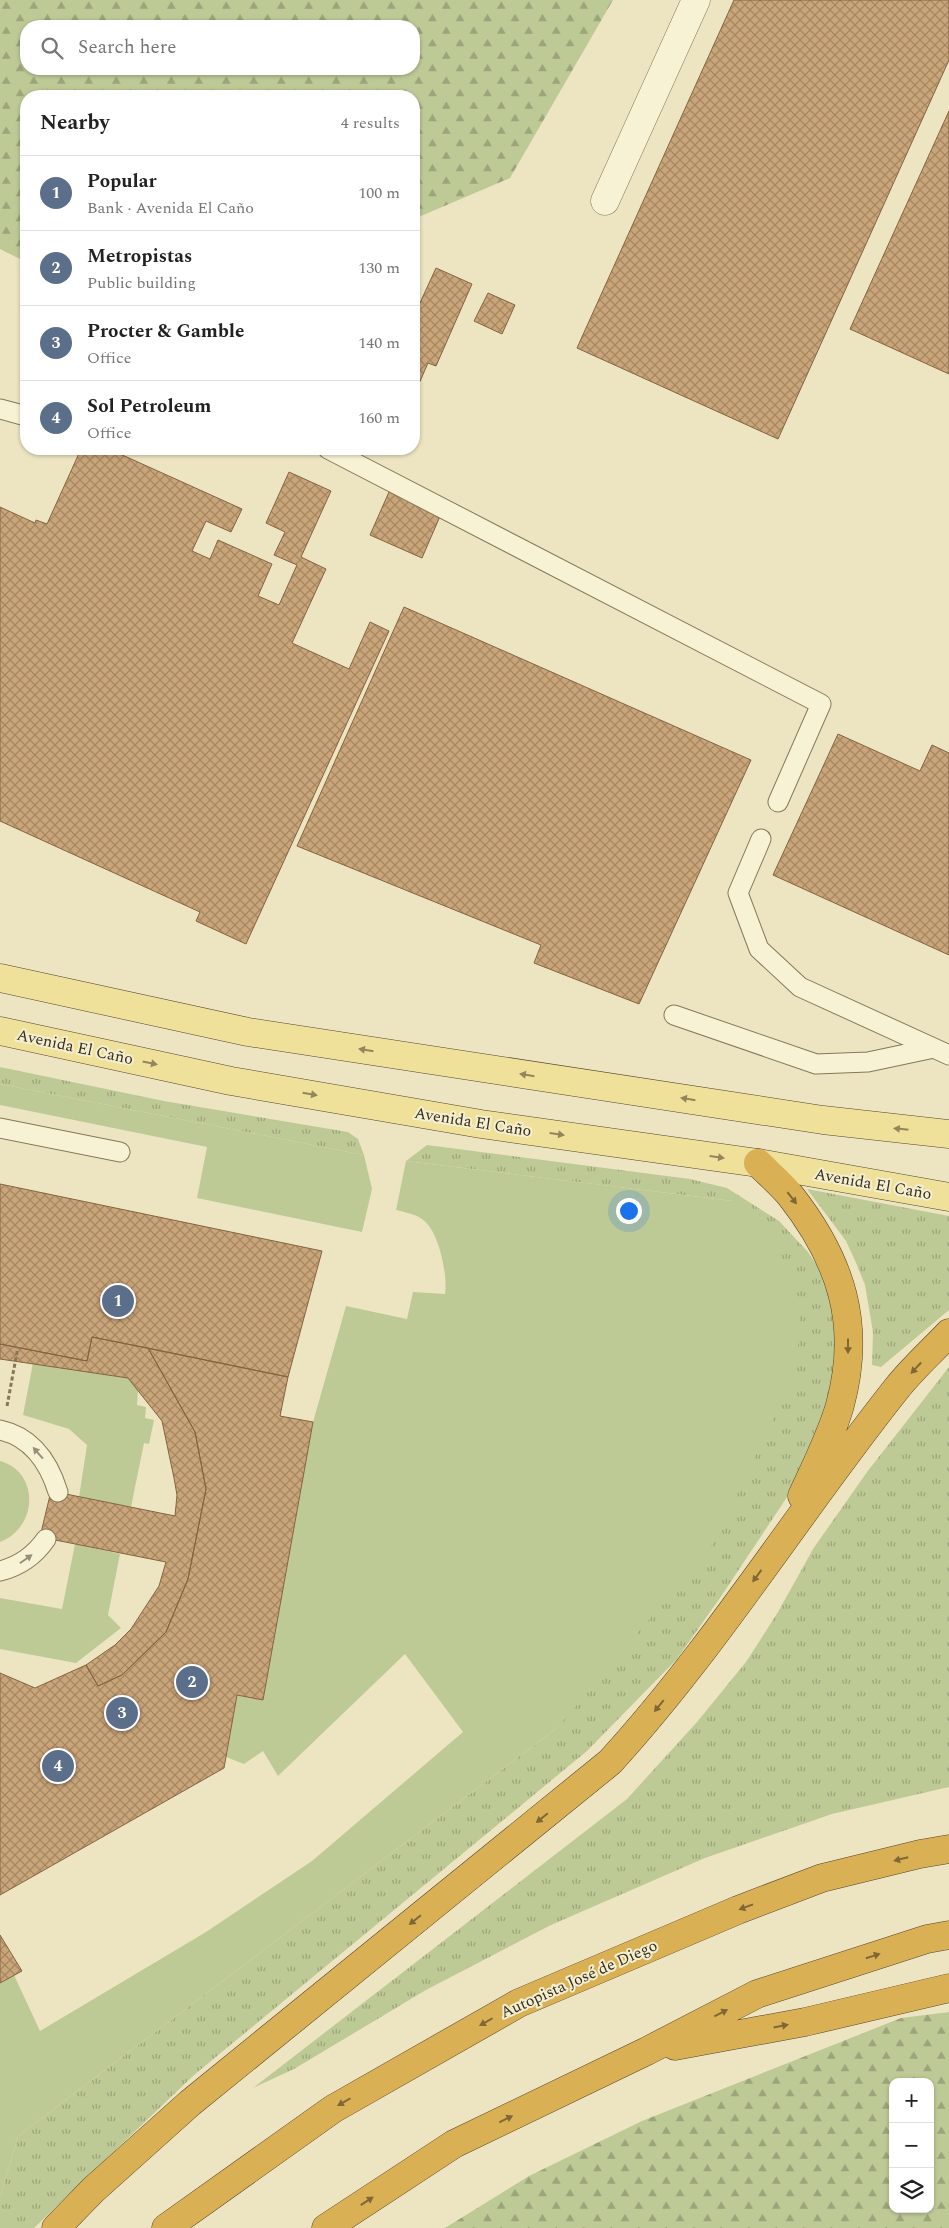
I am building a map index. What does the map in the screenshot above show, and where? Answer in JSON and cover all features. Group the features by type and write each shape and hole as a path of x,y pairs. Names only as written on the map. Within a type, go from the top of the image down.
{"highway":[{"path":"758,1163 789,1194 811,1224 841,1282 848,1312 849,1350 840,1406 785,1537"},
{"path":"56,2228 93,2190 190,2103 610,1762 645,1724 702,1652 898,1386 949,1332"},
{"name":"Autopista José de Diego","path":"166,2228 333,2109 519,2003 738,1910 822,1878 920,1854 949,1849"},
{"path":"326,2228 454,2144 647,2051 757,1994 927,1939 949,1935"},
{"path":"647,2051 805,2022 949,1988"}],"main road":[{"path":"0,978 248,1032 823,1120 949,1134"},
{"name":"Avenida El Caño","path":"0,1031 231,1081 482,1124 758,1163 949,1198"}],"street":[{"path":"605,201 696,0"}],"lane":[{"path":"0,409 20,414"},
{"path":"340,455 821,704 778,802"},
{"path":"762,839 738,893 759,949 800,987 942,1051"},
{"path":"674,1015 816,1064 868,1062 942,1051"},
{"path":"0,1128 120,1152"},
{"path":"1,1430 19,1437 34,1448 46,1462 58,1492"},
{"path":"0,1571 26,1560 40,1548 46,1539"}],"path":[{"path":"1,1430 18,1347"}],"green space":[{"path":"0,0 613,0 510,178 420,216 420,90 20,90 20,259 0,249"},
{"path":"0,1067 164,1101 348,1132 358,1139 364,1155 0,1084"},
{"path":"0,1084 364,1155 372,1189 362,1232 197,1198 207,1147 0,1105"},
{"path":"427,1145 690,1179 727,1188 779,1221 808,1252 823,1275 833,1304 838,1331 834,1394 803,1473 677,1659 587,1751 194,2075 34,2228 0,2228 0,2197 18,2136 558,1727 733,1201 406,1161"},
{"path":"406,1161 733,1201 775,1240 793,1286 801,1327 793,1378 713,1544 558,1727 18,2136 0,2197 0,1983 14,1975 40,2031 206,1932 312,1861 463,1732 405,1654 278,1776 263,1751 244,1764 226,1757 237,1695 263,1700 313,1422 346,1306 407,1319 413,1292 445,1294 444,1265 433,1233 428,1225 419,1217 396,1210"},
{"path":"807,1189 949,1216 949,1310 881,1367 872,1365 873,1332 865,1285 857,1265 846,1241"},
{"path":"33,1363 128,1378 138,1390 137,1405 146,1407 145,1418 154,1420 149,1444 144,1443 131,1507 79,1497 87,1445 69,1429 23,1415"},
{"path":"949,1367 949,1787 832,1814 705,1858 551,1925 426,1990 294,2069 253,2088 627,1799 697,1722 746,1662 778,1612 813,1549 867,1472"},
{"path":"0,1461 13,1467 22,1476 27,1487 29,1500 22,1524 13,1535 0,1542"},
{"path":"75,1544 120,1554 108,1615 121,1628 76,1663 0,1649 0,1598 62,1609"},
{"path":"949,2012 949,2228 445,2228 529,2176 642,2121 901,2018"}],"building":[{"path":"734,0 949,0 949,60 778,439 577,348"},
{"path":"949,111 949,374 850,329"},
{"path":"436,268 472,284 436,366 428,363 420,381 420,303"},
{"path":"488,293 515,305 502,334 474,321"},
{"path":"78,455 122,455 242,509 231,532 206,521 192,551 210,559 218,540 272,564 258,596 279,605 297,565 274,555 285,532 266,523 289,472 331,491 301,557 326,569 292,643 349,669 370,622 389,631 246,944 196,921 200,912 0,821 0,507 35,523 36,520 47,524"},
{"path":"389,492 441,514 422,558 370,535"},
{"path":"404,607 751,760 639,1004 534,963 541,945 297,846"},
{"path":"838,734 920,771 932,745 949,753 949,955 773,875"},
{"path":"0,1184 322,1251 288,1377 92,1337 87,1361 0,1344"},
{"path":"92,1337 148,1348 195,1432 206,1489 188,1579 166,1632 122,1675 98,1686 86,1665 115,1645 131,1629 159,1586 166,1562 40,1537 51,1491 175,1516 177,1495 162,1421 128,1378 0,1359 0,1344 87,1361"},
{"path":"148,1348 288,1377 280,1416 313,1422 263,1700 237,1695 224,1768 0,1895 0,1673 35,1688 86,1665 98,1686 122,1675 166,1632 188,1579 206,1489 195,1432"},
{"path":"0,1935 22,1971 0,1983"}],"place":[{"name":"Popular","path":"118,1301"},
{"name":"Metropistas","path":"192,1682"},
{"name":"Procter & Gamble","path":"122,1713"},
{"name":"Sol Petroleum","path":"58,1766"}]}
